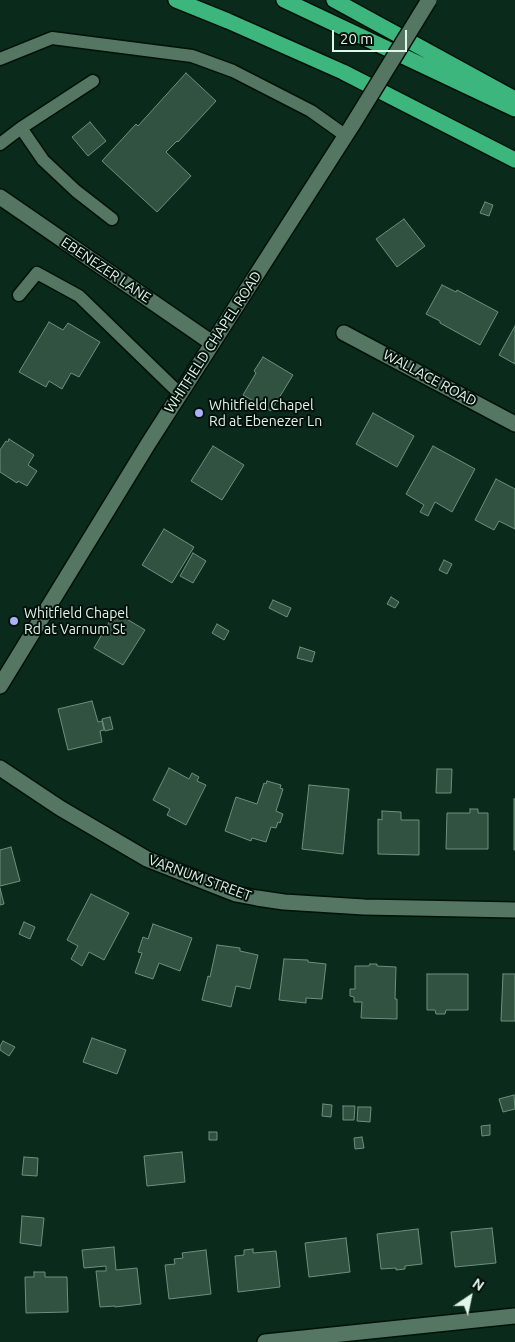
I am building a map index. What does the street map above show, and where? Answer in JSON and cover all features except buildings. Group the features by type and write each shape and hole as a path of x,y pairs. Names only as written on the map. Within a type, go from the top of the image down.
{"highway":[{"path":"176,0 343,72 515,160"},
{"path":"284,0 515,109"},
{"path":"334,0 515,99"}],"street":[{"name":"WHITFIELD CHAPEL ROAD","path":"0,686 180,394 349,130 429,0"},
{"name":"EBENEZER LANE","path":"0,197 212,343"},
{"name":"WALLACE ROAD","path":"344,333 515,424"},
{"name":"VARNUM STREET","path":"0,768 60,808 147,859 236,894 284,902 355,906 515,910"},
{"path":"265,1342 515,1316"}],"lane":[{"path":"0,60 52,38 192,56 232,71 349,130"},
{"path":"0,144 93,81"},
{"path":"21,128 43,160 76,191 112,219"},
{"path":"19,295 37,273 79,296 180,394"}],"place":[{"name":"Whitfield Chapel Rd at Ebenezer Ln","path":"199,413"},
{"name":"Whitfield Chapel Rd at Varnum St","path":"14,621"}]}
